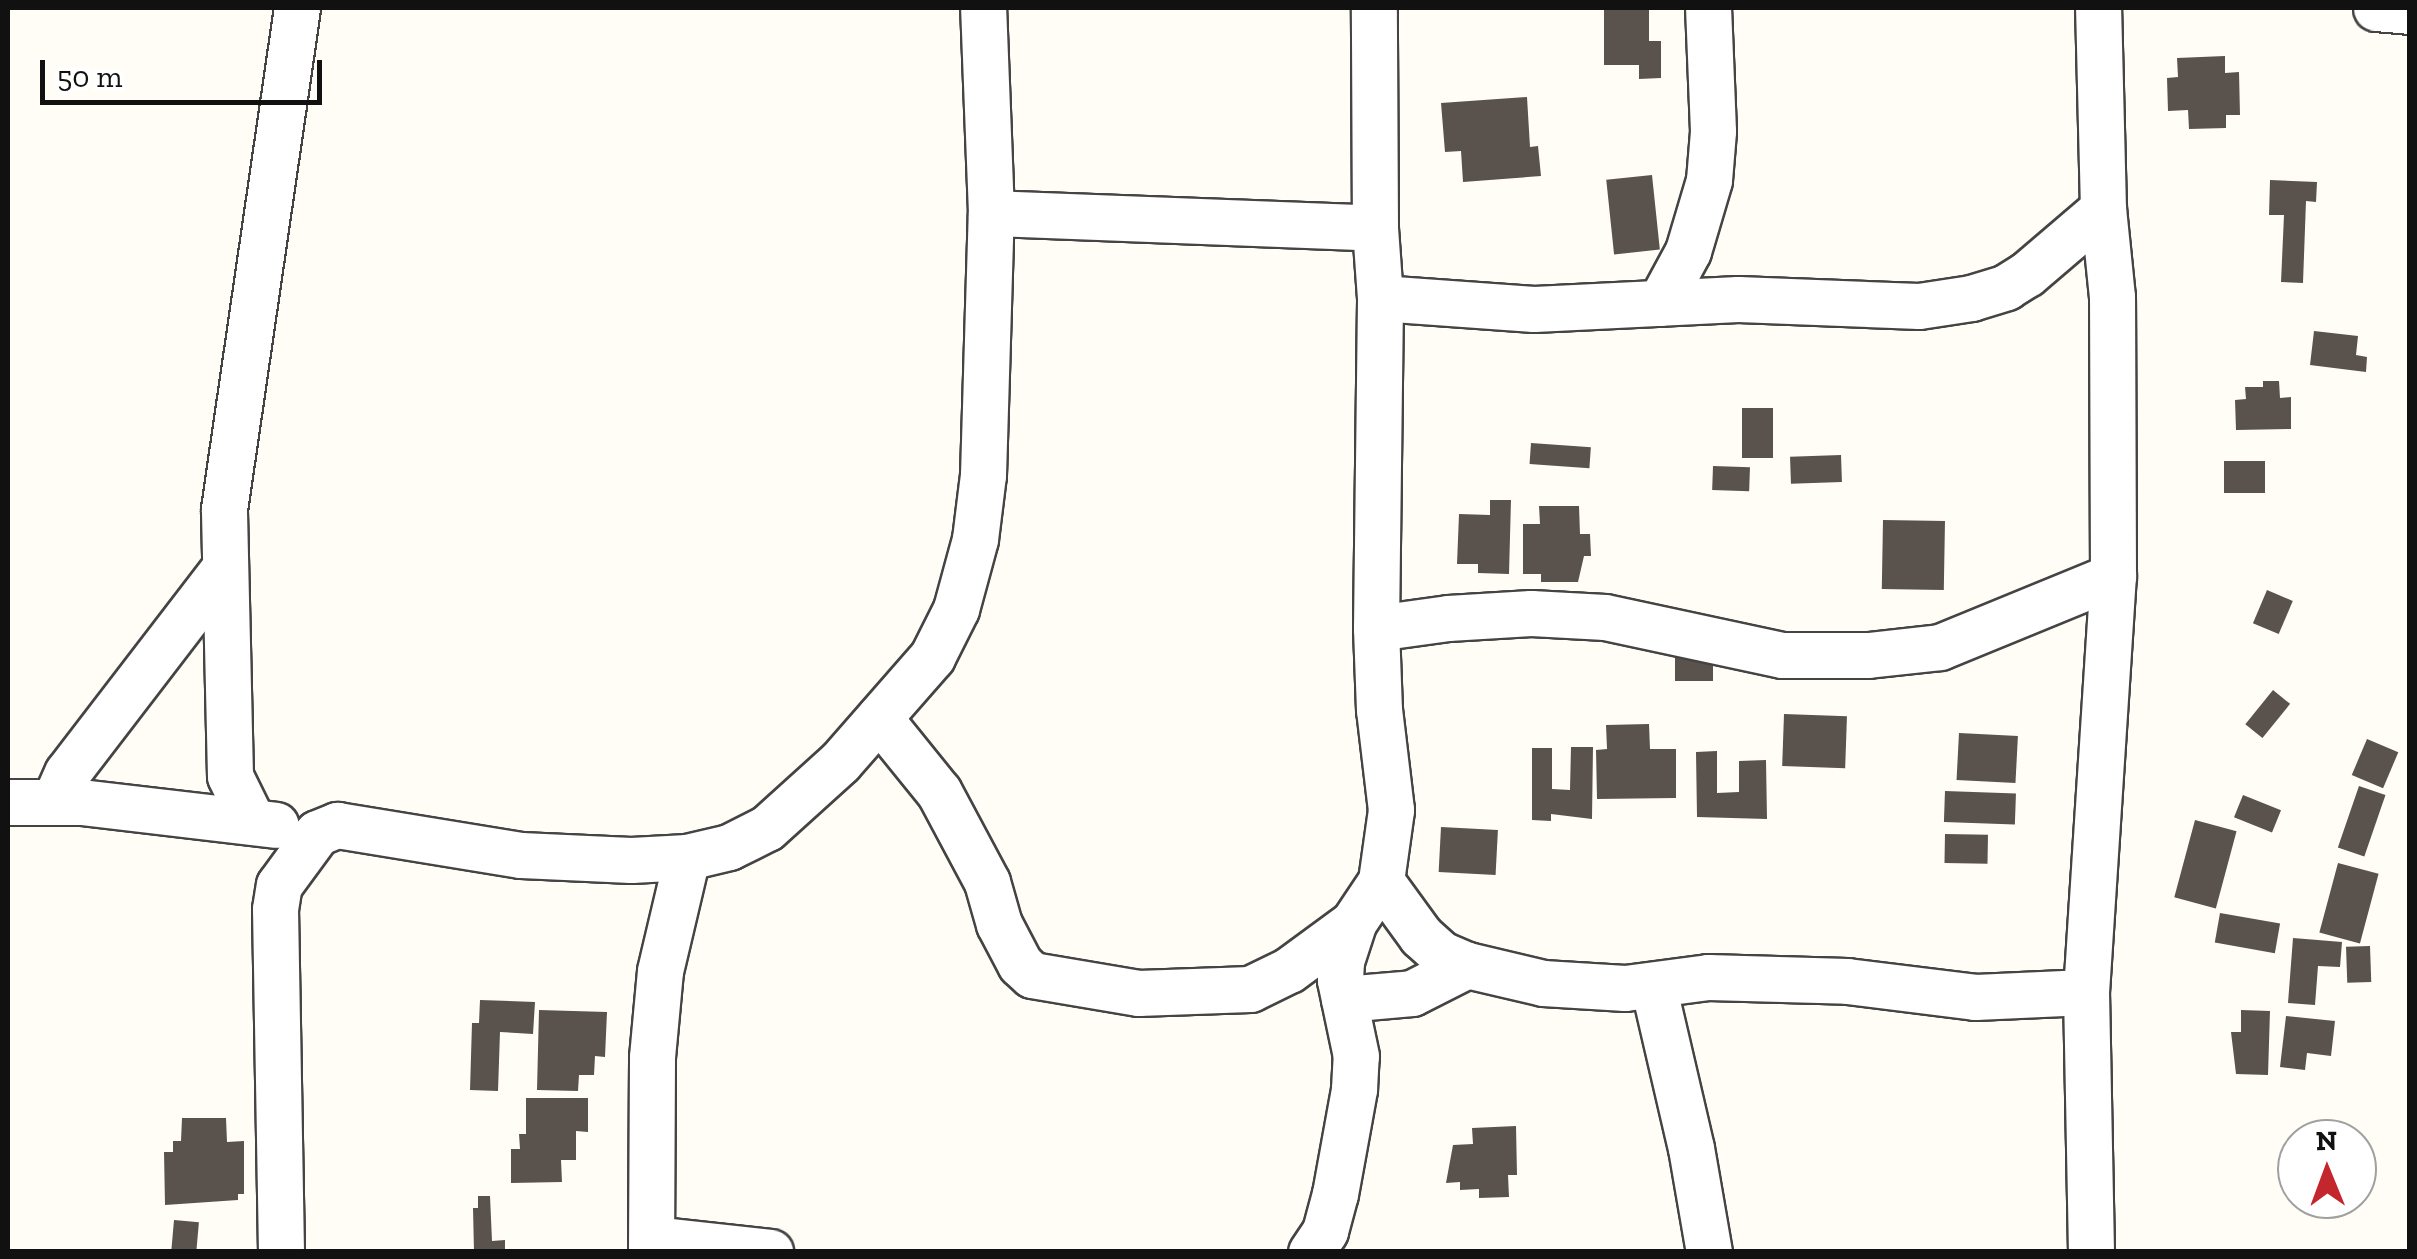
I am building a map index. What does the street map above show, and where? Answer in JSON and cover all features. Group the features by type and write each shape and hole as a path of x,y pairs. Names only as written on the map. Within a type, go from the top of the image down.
{"street":[{"path":"252,821 230,776 224,508 297,8"},
{"path":"8,802 54,802 252,821 317,833 337,826 522,855 631,860 687,857 728,848 767,828 840,762 932,656 956,608 975,539 984,475 991,214 983,8"},
{"path":"1311,1252 1325,1231 1335,1194 1354,1089 1356,1056 1341,961 1352,923 1381,880 1391,810 1379,710 1376,628 1380,298 1375,228 1374,8"},
{"path":"1660,302 1688,251 1709,180 1712,131 1708,8"},
{"path":"2090,1252 2086,992 2113,576 2112,297 2103,209 2108,8"},
{"path":"2376,8 2410,11"},
{"path":"1380,298 1534,309 1799,299 1874,307 1970,298 2027,274 2103,209"},
{"path":"991,214 1375,228"},
{"path":"54,802 67,772 223,570"},
{"path":"1376,628 1514,614 1605,617 1782,655 1868,655 1940,647 2113,576"},
{"path":"879,718 940,792 987,882 999,924 1020,964 1032,975 1138,993 1250,989 1289,970 1352,923"},
{"path":"281,1252 275,909 279,885 317,833"},
{"path":"687,857 660,971 654,1040 652,1245 770,1252"},
{"path":"1381,880 1421,936 1441,954 1467,966 1544,983 1625,988 1708,977 1848,981 1975,997 2086,992"},
{"path":"1344,999 1412,993 1467,966"},
{"path":"1653,985 1692,1148 1709,1252"}],"building":[{"path":"1604,10 1649,10 1649,41 1661,41 1661,78 1639,79 1639,65 1604,65"},
{"path":"2225,56 2225,73 2239,72 2240,115 2226,115 2226,128 2189,129 2188,110 2168,111 2167,78 2178,77 2177,58"},
{"path":"1527,97 1530,147 1538,146 1541,176 1463,182 1461,151 1445,152 1441,103"},
{"path":"1652,175 1660,250 1614,254 1606,180"},
{"path":"2270,180 2317,182 2316,202 2306,201 2303,283 2281,282 2284,215 2269,215"},
{"path":"2314,331 2358,336 2356,355 2367,357 2366,372 2310,365"},
{"path":"2263,381 2279,381 2280,398 2291,397 2291,429 2236,430 2235,400 2246,399 2245,387 2263,387"},
{"path":"1742,408 1773,408 1773,458 1742,458"},
{"path":"1531,443 1591,447 1589,468 1530,464"},
{"path":"1841,455 1842,482 1791,484 1790,457"},
{"path":"2224,461 2265,461 2265,493 2224,493"},
{"path":"1713,466 1750,467 1749,491 1712,490"},
{"path":"1490,500 1511,500 1509,574 1478,573 1478,564 1457,564 1459,514 1490,515"},
{"path":"1539,506 1579,506 1580,534 1590,534 1591,556 1584,556 1578,582 1541,582 1541,574 1523,574 1523,524 1540,524"},
{"path":"1883,520 1945,521 1944,590 1882,589"},
{"path":"2267,590 2293,601 2279,634 2253,623"},
{"path":"1675,649 1713,649 1713,681 1675,681"},
{"path":"2273,690 2290,704 2262,738 2245,724"},
{"path":"1784,714 1847,716 1845,768 1782,766"},
{"path":"1649,724 1650,749 1676,749 1676,798 1597,799 1596,750 1607,749 1606,725"},
{"path":"1959,733 2018,736 2015,783 1957,780"},
{"path":"2367,739 2398,752 2383,788 2352,775"},
{"path":"1571,747 1593,747 1592,819 1551,814 1551,821 1532,820 1532,748 1552,748 1552,789 1570,790"},
{"path":"1717,751 1717,793 1739,792 1739,761 1766,760 1767,819 1697,817 1696,752"},
{"path":"2359,786 2385,795 2364,857 2338,847"},
{"path":"1945,791 2016,793 2015,824 1944,822"},
{"path":"2243,795 2281,810 2272,833 2234,817"},
{"path":"2195,820 2237,831 2216,908 2174,897"},
{"path":"1441,827 1498,830 1496,875 1439,872"},
{"path":"1945,834 1988,835 1987,864 1944,863"},
{"path":"2338,863 2379,874 2360,943 2319,933"},
{"path":"2220,913 2280,924 2275,953 2215,943"},
{"path":"2293,938 2342,942 2340,967 2318,966 2315,1005 2288,1003"},
{"path":"2370,946 2371,982 2347,983 2346,947"},
{"path":"480,1000 535,1002 533,1034 500,1032 498,1091 470,1090 472,1023 479,1023"},
{"path":"539,1010 607,1012 605,1057 595,1056 594,1075 579,1075 578,1091 537,1090"},
{"path":"2241,1010 2270,1011 2268,1075 2236,1074 2231,1032 2241,1032"},
{"path":"2286,1016 2335,1021 2331,1056 2307,1053 2305,1070 2280,1067"},
{"path":"526,1098 588,1098 588,1132 576,1131 576,1160 561,1160 562,1182 511,1183 511,1149 520,1149 519,1134 526,1134"},
{"path":"182,1118 226,1118 227,1142 244,1141 244,1194 238,1194 238,1200 165,1205 164,1152 173,1152 173,1141 181,1141"},
{"path":"1516,1126 1517,1175 1508,1175 1509,1197 1479,1198 1479,1189 1460,1190 1460,1182 1446,1183 1453,1145 1473,1144 1472,1128"},
{"path":"478,1196 490,1196 492,1241 505,1240 505,1252 474,1252 473,1208 478,1208"},
{"path":"174,1220 199,1222 196,1252 171,1252"}]}
